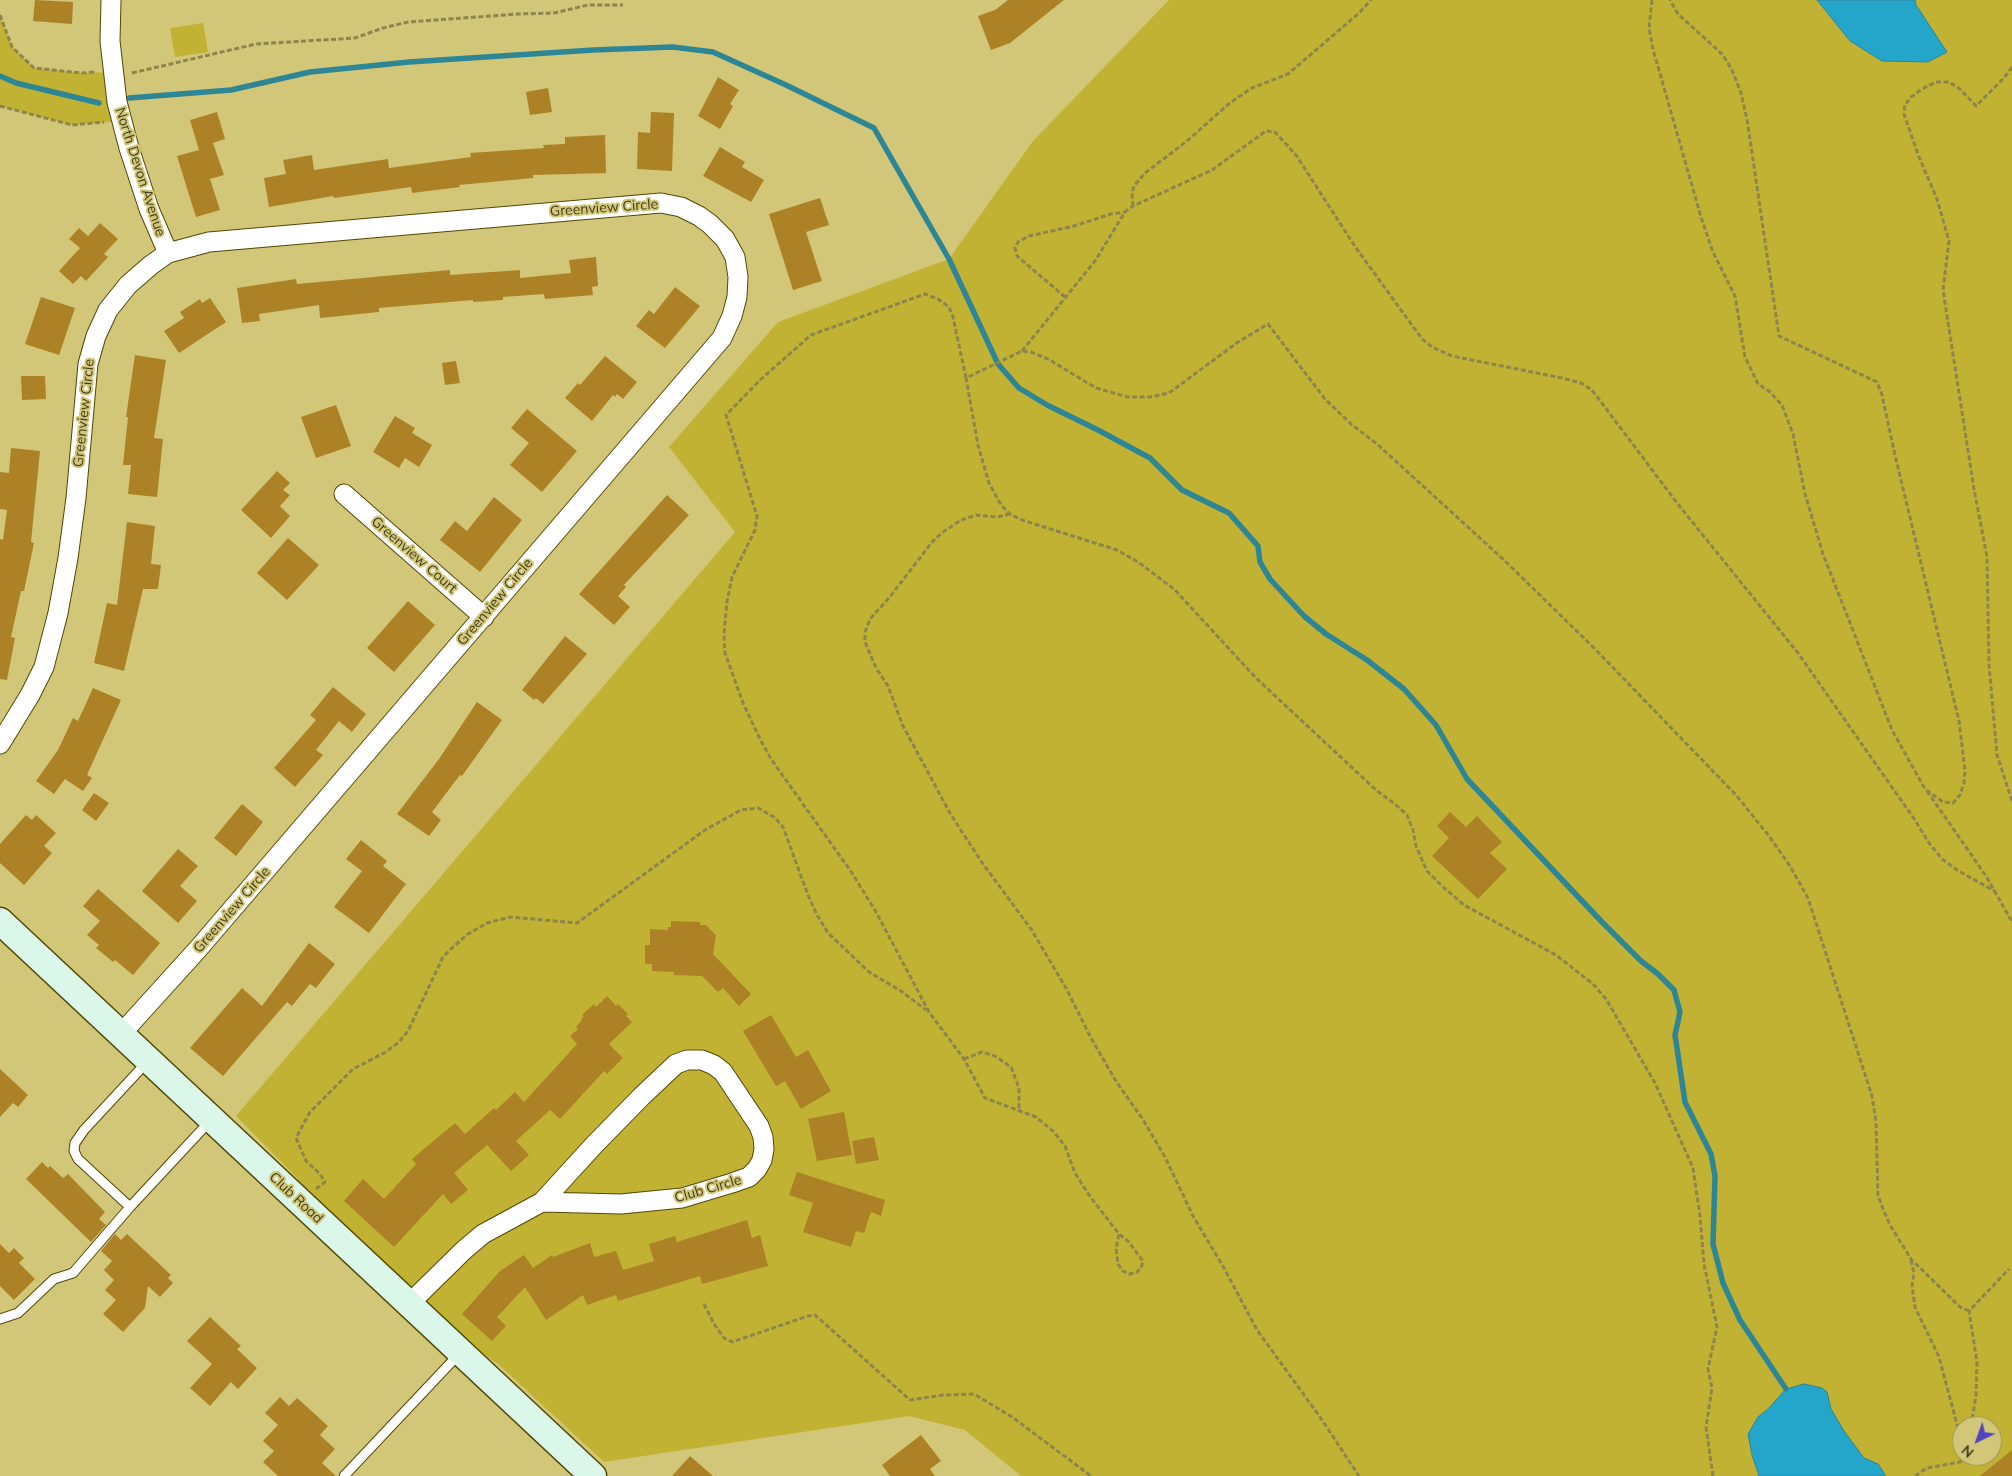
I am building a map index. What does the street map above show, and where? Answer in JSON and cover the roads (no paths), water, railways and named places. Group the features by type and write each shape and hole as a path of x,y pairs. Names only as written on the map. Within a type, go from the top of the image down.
{"street":[{"name":"North Devon Avenue","path":"111,0 110,40 117,102 150,209 168,253"},
{"name":"Greenview Circle","path":"0,744 30,695 44,667 58,613 76,498 88,364 96,336 108,310 128,285 168,253 208,242 661,203 681,207 699,216 710,224 724,239 735,257 738,277 737,297 732,316 722,338 198,949 121,1034"},
{"name":"Greenview Court","path":"344,494 484,617"},
{"name":"Club Road","path":"0,921 593,1476"},
{"name":"Club Circle","path":"409,1304 483,1234 542,1202 595,1144 676,1064 687,1060 702,1060 714,1064 723,1072 759,1126 763,1137 764,1149 762,1160 749,1177 682,1198 585,1205 542,1202"}],"lane":[{"path":"130,1207 78,1159 74,1151 75,1143 84,1130 149,1060"},
{"path":"0,1319 18,1313 54,1279 73,1273 130,1207 212,1119"},
{"path":"344,1476 460,1352"}],"water":[{"path":"1817,0 1915,0 1916,5 1947,52 1928,62 1882,61 1850,41"},
{"path":"1804,1384 1822,1388 1827,1392 1831,1409 1844,1431 1864,1458 1878,1464 1886,1476 1759,1476 1748,1434 1758,1417 1786,1389"}],"waterway":[{"path":"129,98 231,90 310,72 409,62 593,50 673,47 713,52 874,128 949,259 998,364 1019,388 1047,405 1150,458 1182,490 1229,513 1258,546 1260,562 1270,579 1304,616 1326,634 1367,660 1404,689 1436,725 1467,779 1601,921 1641,961 1674,990 1680,1012 1675,1035 1685,1102 1711,1154 1715,1176 1713,1244 1723,1283 1740,1320 1786,1389"},
{"path":"0,76 16,83 99,103"}]}
